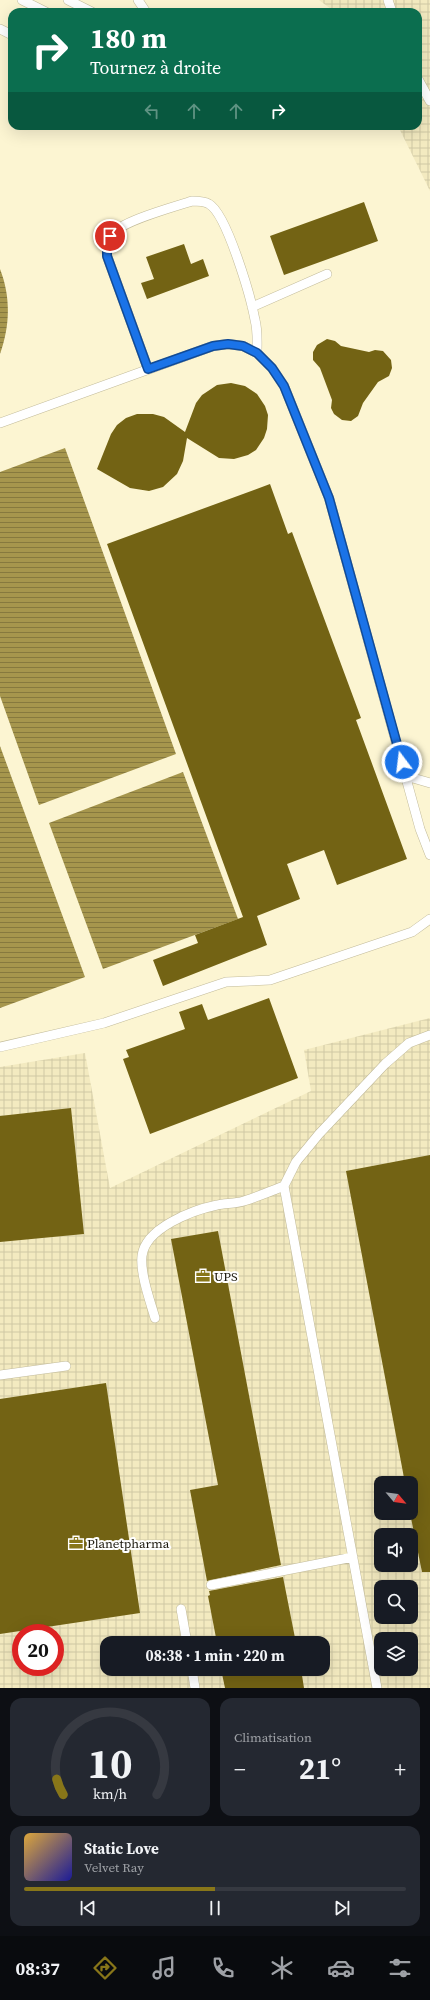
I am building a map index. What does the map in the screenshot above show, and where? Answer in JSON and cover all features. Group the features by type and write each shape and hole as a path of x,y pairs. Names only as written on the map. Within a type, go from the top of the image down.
{"lane":[{"path":"22,0 38,8"},
{"path":"68,0 84,8"},
{"path":"422,86 430,101"},
{"path":"148,369 107,256 107,245 110,236 115,230 139,219 192,201 200,200 210,204 226,226 256,321 257,353"},
{"path":"252,307 327,274"},
{"path":"0,423 213,346 228,344 243,346 257,353 272,368 284,386 329,498 420,829 430,855"},
{"path":"406,776 430,783"},
{"path":"0,1047 104,1023 226,982 270,980 412,932 425,925 430,919"},
{"path":"377,1688 284,1186 296,1162 319,1134 385,1064 408,1043 430,1035"},
{"path":"155,1318 142,1256 144,1247 150,1237 166,1225 188,1214 216,1205 243,1201 284,1186"},
{"path":"0,1375 66,1366"},
{"path":"211,1585 352,1558"},
{"path":"181,1609 186,1636"},
{"path":"193,1676 195,1688"}],"shaded area":[{"path":"319,0 430,0 430,191 400,130 422,130 422,8 330,8"},
{"path":"0,269 6,290 8,312 6,333 0,354"},
{"path":"65,448 176,754 39,805 0,696 0,472"},
{"path":"0,746 85,977 0,1008"},
{"path":"183,772 238,919 103,969 49,823"},
{"path":"430,1018 430,1688 0,1688 0,1067 85,1053 110,1188 311,1091 304,1050"}],"building":[{"path":"364,202 378,241 284,275 270,236"},
{"path":"184,244 191,264 203,259 209,276 147,299 141,283 154,279 146,257"},
{"path":"327,339 335,341 341,346 369,352 375,350 383,351 391,360 392,368 389,376 378,382 363,403 358,416 351,421 342,420 334,414 331,408 332,400 320,368 313,360 313,352 317,345"},
{"path":"231,383 245,386 257,394 265,406 268,415 267,429 264,438 256,450 248,455 234,459 219,458 187,438 183,461 177,474 163,487 149,491 130,488 97,469 111,434 117,425 126,418 137,414 153,414 164,417 185,432 196,403 202,395 217,385"},
{"path":"270,484 288,534 292,532 361,718 356,720 407,859 337,885 324,850 287,864 300,899 257,916 267,945 163,986 153,960 198,943 195,935 243,917 107,544"},
{"path":"269,998 298,1078 150,1134 123,1059 129,1057 126,1050 185,1029 179,1012 202,1004 208,1020"},
{"path":"71,1108 84,1234 0,1242 0,1116"},
{"path":"430,1155 430,1572 422,1572 418,1552 418,1528 413,1528 411,1520 418,1520 418,1476 404,1476 346,1171"},
{"path":"218,1231 281,1565 207,1581 190,1490 218,1485 171,1239"},
{"path":"106,1383 140,1613 64,1624 12,1624 12,1632 0,1634 0,1399"},
{"path":"283,1577 295,1636 216,1636 208,1596 210,1595 209,1591"},
{"path":"222,1676 302,1676 304,1688 225,1688"}],"place":[{"name":"UPS","path":"203,1276"},
{"name":"Planetpharma","path":"76,1543"}],"route":[{"path":"110,236 107,245 107,256 148,369 213,346 228,344 243,346 257,353 272,368 284,386 329,498 402,762"}]}
